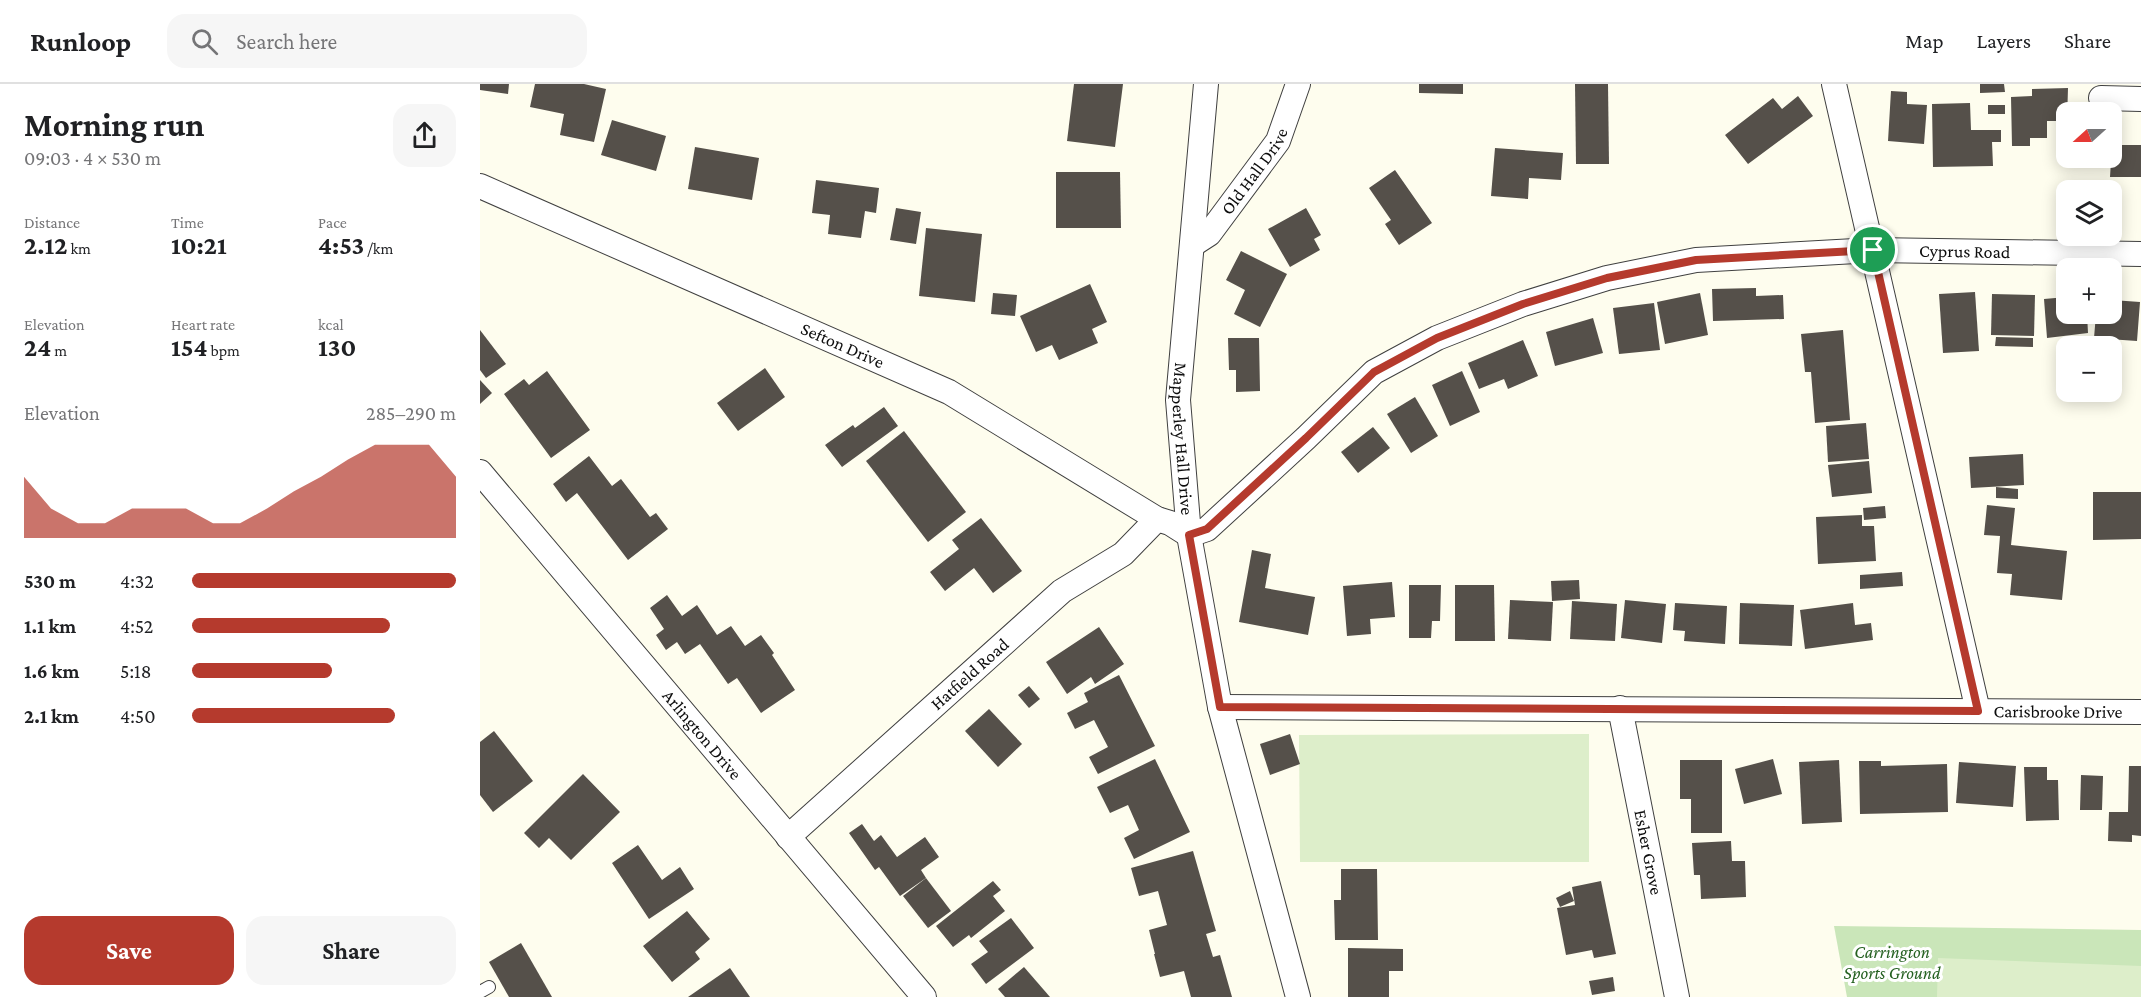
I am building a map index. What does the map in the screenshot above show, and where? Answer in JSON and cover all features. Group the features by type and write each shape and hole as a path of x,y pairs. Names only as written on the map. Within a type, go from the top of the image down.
{"street":[{"name":"Mapperley Hall Drive","path":"1206,84 1178,400 1189,535 1220,707 1298,997"},
{"name":"Old Hall Drive","path":"1192,245 1209,234 1278,141 1298,84"},
{"path":"1834,84 1978,711"},
{"path":"2101,98 2141,99"},
{"name":"Sefton Drive","path":"480,186 949,392 1157,519 1170,523 1189,535"},
{"name":"Cyprus Road","path":"1189,535 1207,529 1374,372 1437,338 1523,304 1607,278 1696,260 1873,250 2141,254"},
{"name":"Arlington Drive","path":"480,472 924,997"},
{"name":"Hatfield Road","path":"788,837 1062,591 1123,554 1157,519"},
{"name":"Carisbrooke Drive","path":"1220,707 2141,712"},
{"name":"Esher Grove","path":"1620,708 1677,997"}],"green space":[{"path":"1589,734 1589,862 1300,862 1299,735"},
{"name":"Carrington Sports Ground","path":"1834,926 2141,930 2141,997 1847,997"},
{"path":"1938,958 2141,966 2141,997 1937,997"}],"building":[{"path":"480,84 509,84 508,94 480,90"},
{"path":"535,84 584,84 606,89 594,142 560,135 564,114 530,107"},
{"path":"1074,84 1123,84 1115,147 1067,141"},
{"path":"1419,84 1463,84 1463,94 1419,93"},
{"path":"1575,84 1608,84 1609,164 1576,164"},
{"path":"1980,84 2004,84 2005,92 1980,93"},
{"path":"2068,88 2068,102 2056,102 2056,121 2047,121 2047,138 2030,138 2030,146 2012,146 2011,97 2032,96 2032,89"},
{"path":"1891,91 1907,92 1907,104 1927,105 1924,144 1888,141"},
{"path":"1798,96 1813,116 1748,164 1725,135 1773,98 1782,109"},
{"path":"1970,103 1971,130 2001,130 2001,142 1992,142 1993,166 1933,167 1932,104"},
{"path":"1988,105 2005,105 2005,114 1988,114"},
{"path":"612,120 666,136 656,171 601,155"},
{"path":"2122,145 2141,145 2141,177 2110,177 2111,168 2122,168"},
{"path":"695,147 759,158 752,200 688,189"},
{"path":"1495,148 1563,153 1561,180 1529,178 1528,199 1491,196"},
{"path":"1395,170 1432,223 1399,245 1385,224 1391,220 1369,188"},
{"path":"1056,172 1120,172 1121,228 1056,228"},
{"path":"816,180 879,188 876,213 865,211 861,238 828,234 830,215 812,213"},
{"path":"896,208 921,212 916,244 890,240"},
{"path":"1306,208 1321,235 1314,239 1320,250 1290,267 1268,229"},
{"path":"926,228 982,234 975,302 919,296"},
{"path":"1241,251 1287,274 1260,327 1234,314 1245,290 1226,280"},
{"path":"1090,284 1107,322 1092,329 1098,343 1059,360 1052,345 1036,352 1020,316"},
{"path":"1756,288 1756,296 1783,295 1784,319 1713,321 1712,289"},
{"path":"1975,292 1979,351 1943,353 1939,294"},
{"path":"993,293 1017,295 1015,316 991,314"},
{"path":"1700,293 1708,335 1665,344 1657,302"},
{"path":"1992,294 2035,295 2034,336 1991,335"},
{"path":"2056,298 2056,324 2088,324 2088,333 2047,338 2044,299"},
{"path":"2122,301 2140,302 2137,341 2122,340 2122,336 2094,336 2095,324 2122,324"},
{"path":"1654,303 1660,350 1619,354 1613,308"},
{"path":"1593,318 1603,353 1555,366 1546,332"},
{"path":"480,330 506,364 486,378 480,370"},
{"path":"1843,330 1850,420 1815,423 1811,372 1805,372 1801,334"},
{"path":"1996,337 2033,338 2033,347 1995,346"},
{"path":"1228,338 1259,338 1260,391 1236,392 1236,370 1229,370"},
{"path":"1523,340 1538,376 1508,389 1504,379 1479,389 1468,363"},
{"path":"765,368 785,397 738,431 717,403"},
{"path":"547,371 590,430 551,458 504,394 524,379 529,385"},
{"path":"1462,371 1480,412 1450,426 1432,385"},
{"path":"480,380 492,393 480,404"},
{"path":"1415,397 1438,436 1411,453 1387,414"},
{"path":"884,407 898,426 842,467 825,445 853,425 855,428"},
{"path":"1866,423 1869,459 1828,462 1826,426"},
{"path":"1373,427 1390,448 1358,473 1341,452"},
{"path":"904,431 966,512 928,542 866,461"},
{"path":"2023,454 2024,485 1971,488 1969,457"},
{"path":"589,456 612,486 621,479 650,517 656,513 668,529 628,560 577,493 566,502 553,484"},
{"path":"1869,461 1872,493 1832,497 1828,465"},
{"path":"1996,487 2018,489 2018,499 1996,498"},
{"path":"2093,492 2141,492 2141,539 2093,540"},
{"path":"1987,505 2015,508 2011,545 2067,551 2062,600 2010,595 2012,574 1997,573 2000,536 1984,535"},
{"path":"1885,506 1886,518 1864,520 1863,508"},
{"path":"1862,515 1862,526 1874,526 1876,561 1818,564 1816,517"},
{"path":"981,518 1022,571 993,593 974,568 945,591 930,572 959,549 952,540"},
{"path":"1252,550 1271,554 1265,588 1315,597 1308,635 1239,622"},
{"path":"1902,572 1903,586 1860,589 1860,575"},
{"path":"1579,580 1580,599 1552,601 1551,581"},
{"path":"1392,582 1395,617 1370,619 1371,634 1347,636 1343,586"},
{"path":"1409,585 1441,585 1440,621 1432,621 1431,638 1409,638"},
{"path":"1455,585 1494,585 1495,641 1455,641"},
{"path":"667,595 682,616 697,605 717,635 731,626 745,646 761,635 795,690 761,713 737,678 728,684 700,644 685,654 677,642 666,650 656,635 664,629 650,608"},
{"path":"1510,600 1553,602 1551,641 1508,639"},
{"path":"1625,600 1666,604 1662,643 1621,638"},
{"path":"1572,601 1617,604 1615,641 1570,639"},
{"path":"1675,603 1727,606 1725,644 1684,641 1685,631 1673,630"},
{"path":"1740,603 1794,605 1792,646 1739,644"},
{"path":"1853,603 1855,625 1871,623 1873,640 1805,649 1800,610"},
{"path":"1099,627 1124,664 1095,684 1091,677 1067,694 1046,662"},
{"path":"1119,675 1155,746 1098,774 1089,757 1108,747 1094,720 1075,729 1067,713 1088,702 1084,693"},
{"path":"1029,686 1040,699 1029,708 1018,695"},
{"path":"989,709 1022,744 998,767 965,731"},
{"path":"494,731 533,781 493,812 480,795 480,742"},
{"path":"1290,734 1300,764 1270,775 1260,744"},
{"path":"1155,759 1190,832 1134,859 1124,838 1139,830 1128,805 1110,813 1097,787"},
{"path":"1773,759 1782,794 1744,804 1735,769"},
{"path":"1680,760 1722,760 1722,833 1691,833 1691,799 1680,799"},
{"path":"1839,760 1842,822 1802,824 1799,762"},
{"path":"1859,761 1881,761 1881,766 1947,764 1948,812 1860,814"},
{"path":"1959,762 2016,766 2013,807 1956,803"},
{"path":"2129,766 2141,766 2141,836 2132,835 2132,842 2108,841 2109,812 2128,812"},
{"path":"2024,767 2047,767 2047,780 2058,780 2059,820 2026,821"},
{"path":"583,774 620,812 571,860 549,838 539,848 524,833"},
{"path":"2081,775 2103,776 2102,810 2080,810"},
{"path":"862,824 874,841 881,835 897,857 925,837 939,857 921,870 926,878 900,896 879,867 875,870 849,833"},
{"path":"1731,841 1732,861 1745,861 1746,897 1701,899 1700,875 1694,875 1692,843"},
{"path":"638,845 662,880 680,867 694,889 649,919 612,863"},
{"path":"1193,851 1216,931 1206,934 1213,957 1220,955 1232,997 1191,997 1184,971 1160,977 1149,930 1167,925 1158,891 1139,896 1131,868"},
{"path":"1341,869 1377,869 1378,940 1335,940 1334,900 1341,900"},
{"path":"926,878 951,911 928,928 903,896"},
{"path":"993,881 1001,890 993,896 1005,911 971,938 969,935 953,947 936,926"},
{"path":"1601,881 1616,954 1594,958 1592,950 1566,955 1557,908 1575,905 1572,887"},
{"path":"1570,891 1574,901 1560,907 1556,898"},
{"path":"687,911 710,939 695,952 700,959 672,982 643,946"},
{"path":"1011,918 1034,948 986,984 971,964 988,952 979,941"},
{"path":"521,943 552,997 509,997 489,962"},
{"path":"1348,948 1403,949 1403,971 1389,971 1389,997 1348,997"},
{"path":"1024,967 1050,997 1005,997 998,989"},
{"path":"730,968 750,997 688,997"},
{"path":"1613,977 1615,991 1592,995 1589,981"}],"route":[{"path":"1873,250 1978,711 1220,707 1189,535 1207,529 1374,372 1437,338 1523,304 1607,278 1696,260 1873,250"}]}
